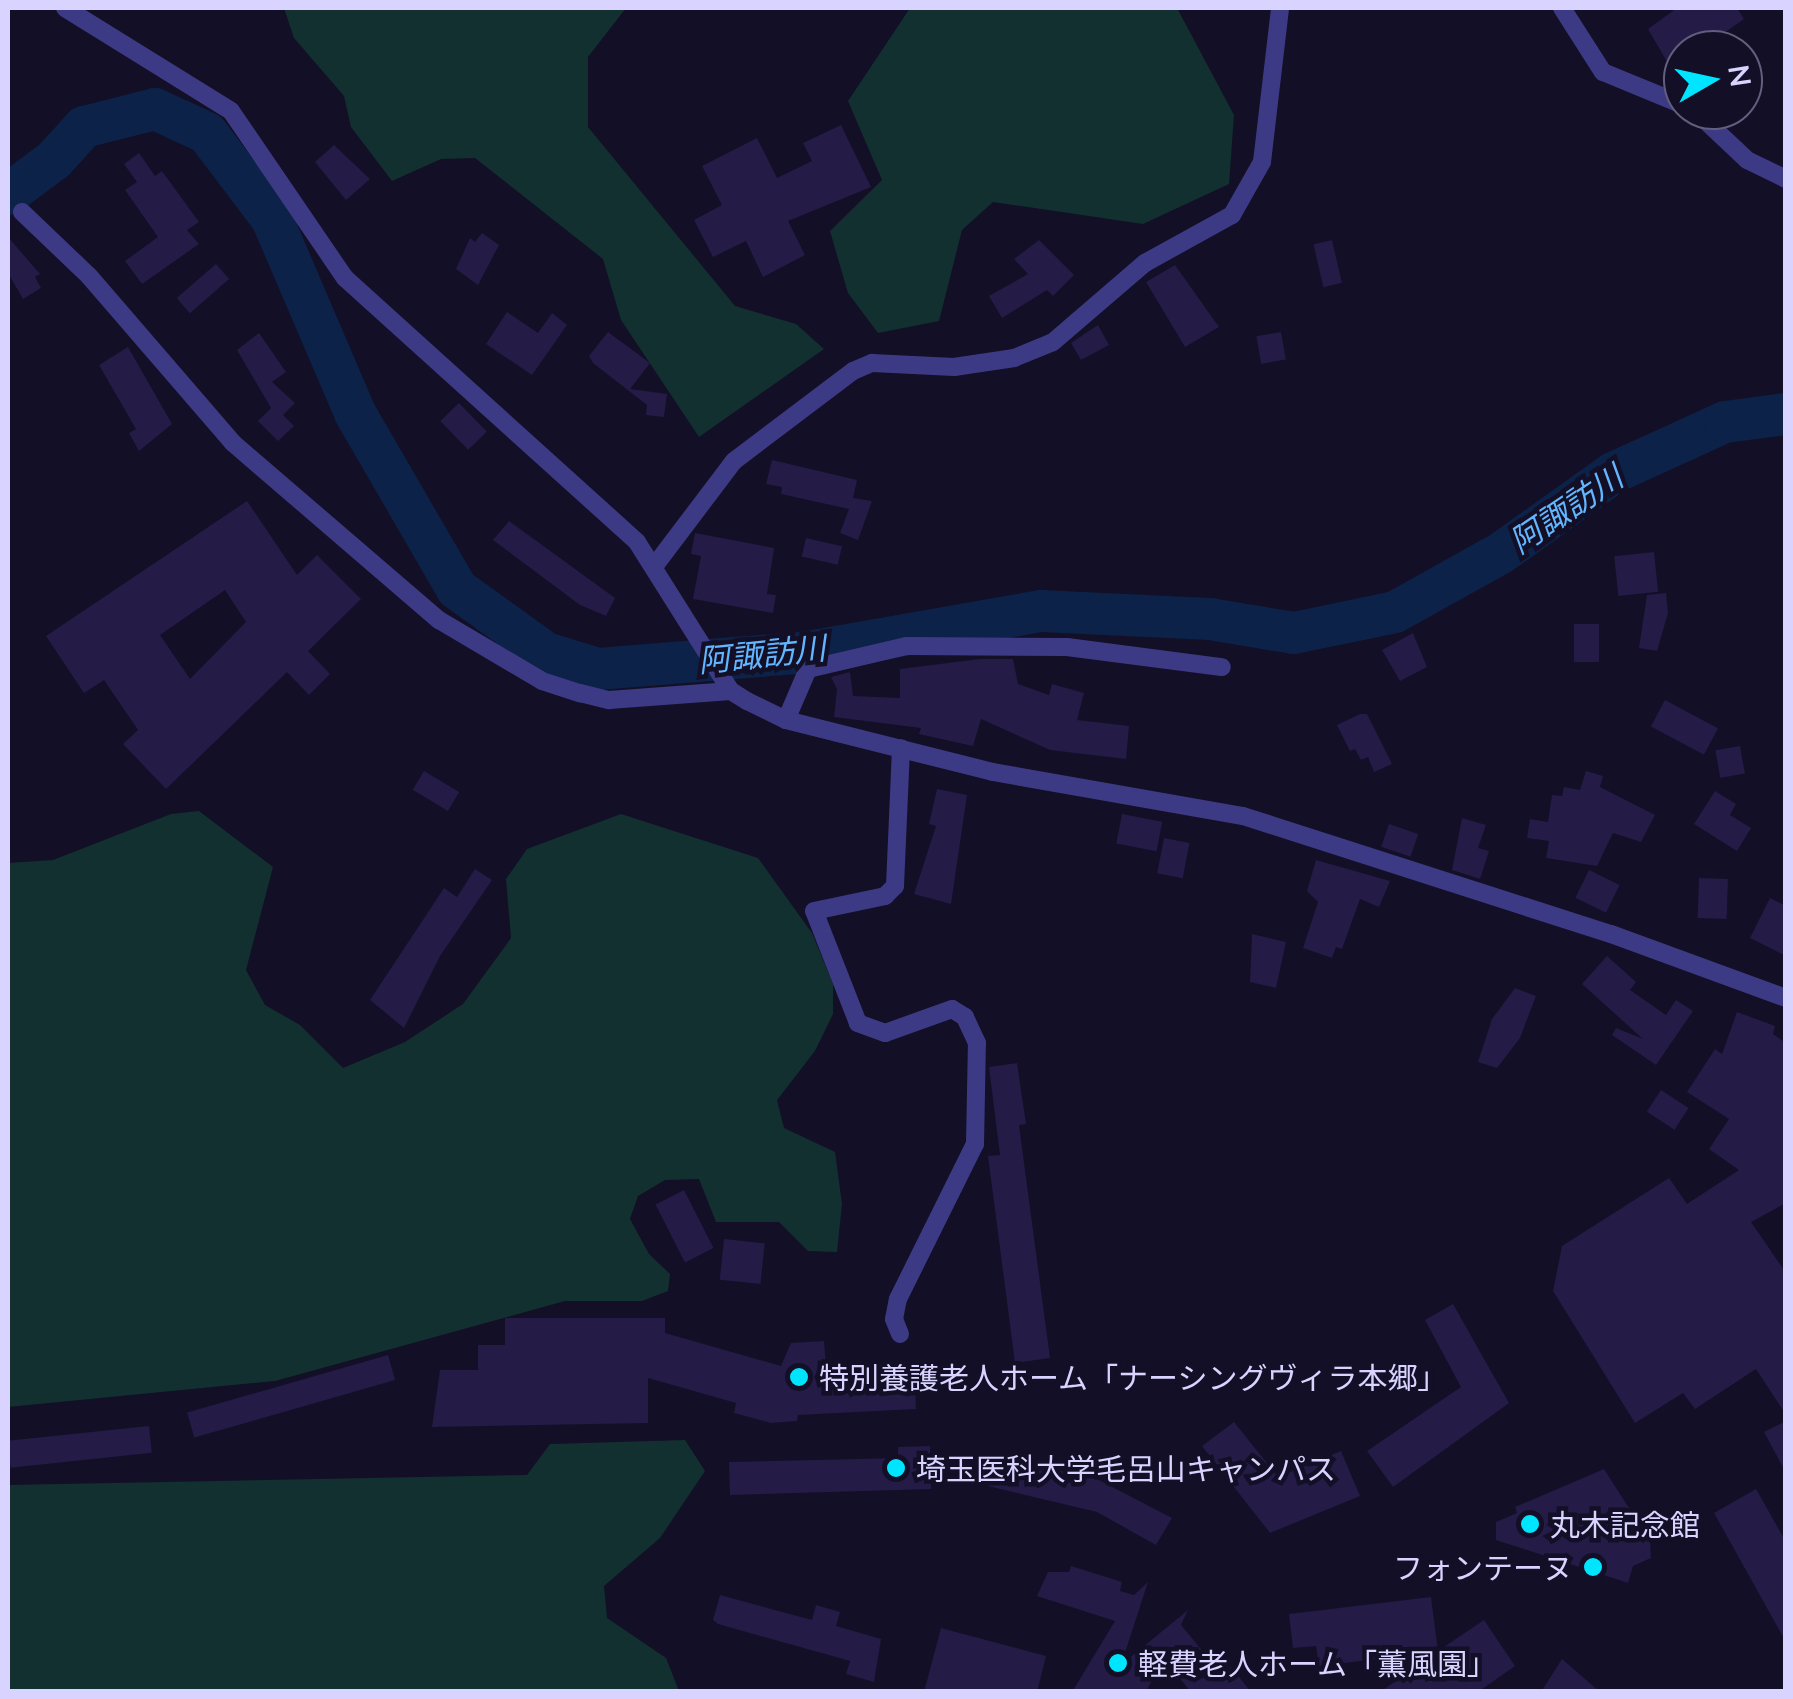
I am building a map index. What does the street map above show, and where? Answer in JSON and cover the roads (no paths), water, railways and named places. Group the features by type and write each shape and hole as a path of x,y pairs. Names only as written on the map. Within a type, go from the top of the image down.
{"street":[{"path":"65,8 231,110 345,278 656,564 731,691 786,720 993,772 1243,816 1612,934 1786,998"},
{"path":"656,564 734,460 853,371 872,363 924,368 1014,358 1053,342 1145,263 1232,215 1262,162 1280,8"},
{"path":"1562,8 1603,72 1663,97"},
{"path":"1715,130 1747,160 1786,179"},
{"path":"22,212 89,276 233,443 439,620 542,681 580,693 609,700 731,691"},
{"path":"786,720 808,669 906,646 1067,646 1222,667"},
{"path":"900,1334 894,1320 898,1298 974,1144 976,1043 966,1017 952,1009 886,1033 858,1022 814,912 885,896 894,886 901,748"}],"waterway":[{"name":"阿諏訪川","path":"8,194 54,160 84,127 155,109 207,133 272,219 355,413 457,589 546,653 598,669 808,652 1041,611 1210,619 1294,633 1395,612 1501,553 1613,473 1725,422 1786,414"}],"place":[{"name":"特別養護老人ホーム「ナーシングヴィラ本郷」","path":"799,1377"},
{"name":"埼玉医科大学毛呂山キャンパス","path":"896,1468"},
{"name":"丸木記念館","path":"1530,1524"},
{"name":"フォンテーヌ","path":"1593,1567"},
{"name":"軽費老人ホーム「薫風園」","path":"1118,1663"}]}
